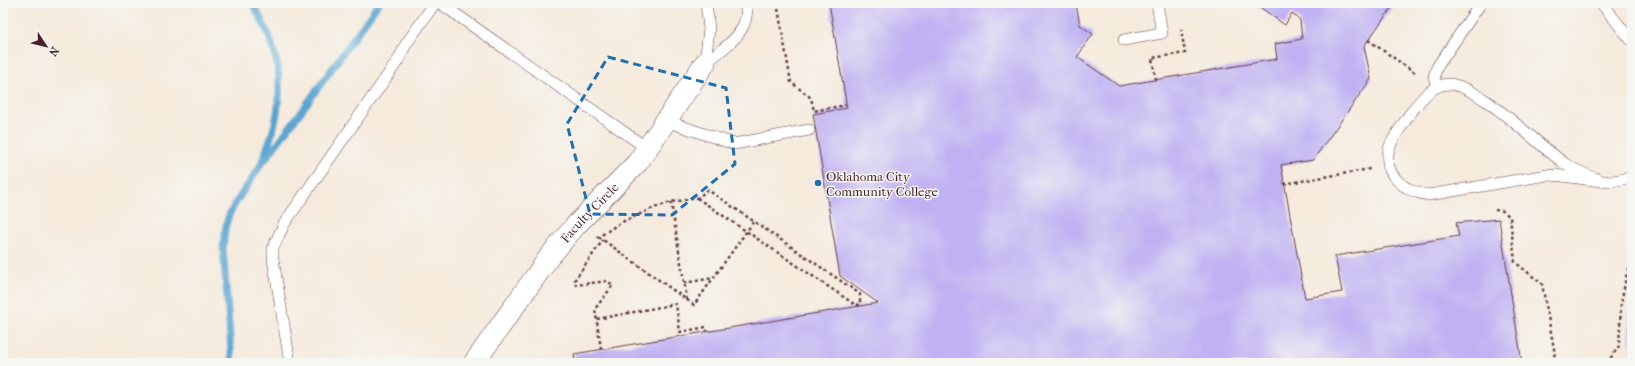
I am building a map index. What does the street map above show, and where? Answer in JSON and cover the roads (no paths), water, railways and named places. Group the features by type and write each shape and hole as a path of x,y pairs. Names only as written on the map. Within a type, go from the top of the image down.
{"street":[{"name":"Faculty Circle","path":"474,363 550,256 576,225 638,162 648,149 705,62"}],"lane":[{"path":"290,363 273,259 273,248 284,224 399,59 406,44 435,3"},
{"path":"440,3 648,149"},
{"name":"Faculty Circle","path":"705,62 709,29 706,3"},
{"name":"Faculty Circle","path":"705,62 734,40 748,17 746,3"},
{"path":"1124,40 1162,34 1158,3"},
{"path":"1437,87 1434,77 1437,67 1481,3"},
{"path":"1601,3 1632,41"},
{"path":"1600,180 1567,165 1515,122 1475,94 1458,86 1448,84 1437,87 1420,100 1394,137 1389,148 1387,158 1388,167 1392,175 1399,183 1408,190 1417,194 1428,195 1547,176 1562,175 1600,180 1610,181 1632,177"},
{"path":"666,122 734,144 809,130"}],"waterway":[{"path":"232,363 223,248 226,227 232,209 263,160 277,116 279,99 279,83 274,50 261,19 252,3"},
{"path":"265,160 379,3"}],"place":[{"name":"Oklahoma City Community College","path":"818,183"}]}
